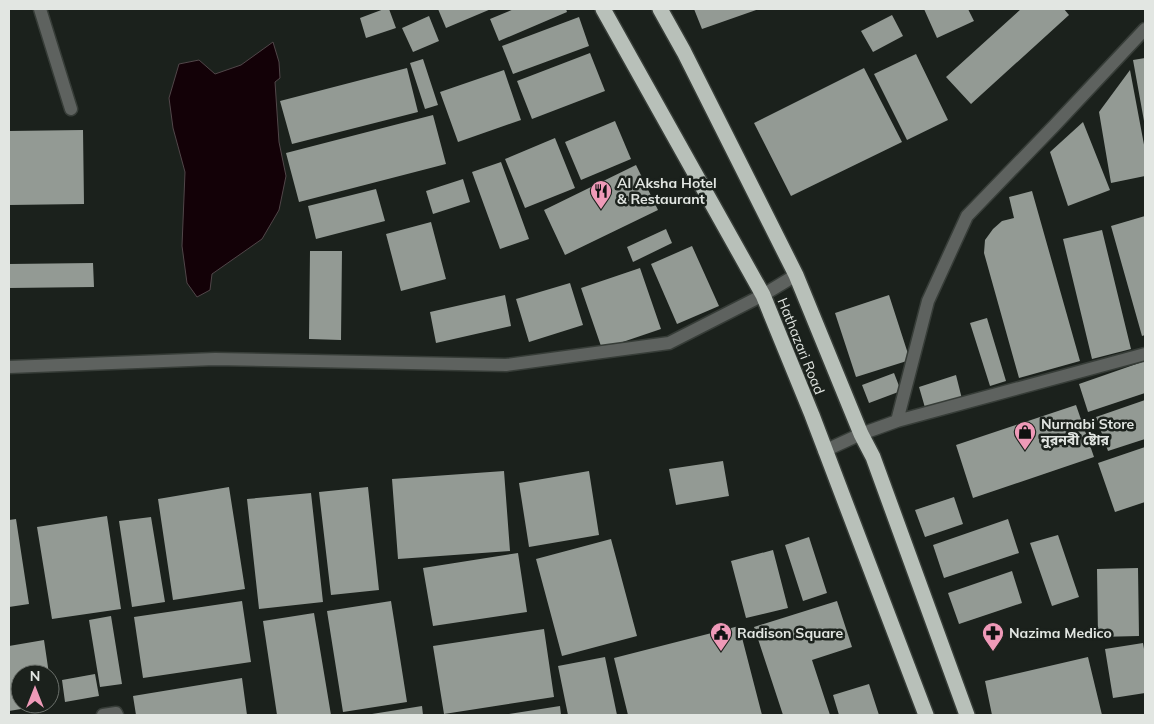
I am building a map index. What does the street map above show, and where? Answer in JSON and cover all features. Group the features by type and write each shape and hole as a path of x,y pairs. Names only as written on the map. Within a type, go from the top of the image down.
{"highway":[{"name":"Hathazari Road","path":"603,9 763,295 812,415 824,451 926,715"},
{"name":"Hathazari Road","path":"660,9 684,52 796,276 872,457 967,715"}],"street":[{"path":"40,9 71,109"},
{"path":"897,421 928,301 967,216 1145,29"},
{"path":"9,367 215,359 506,365 669,343 796,276"},
{"path":"824,451 861,434 897,421 1145,354"},
{"path":"103,715 116,713 117,715"}],"shaded area":[{"path":"273,42 279,62 280,78 275,82 279,142 286,176 279,210 262,239 212,274 210,290 197,297 187,283 182,246 185,172 173,128 169,98 179,64 199,60 215,74 241,65"}],"building":[{"path":"389,9 396,28 366,38 360,18"},
{"path":"438,9 491,9 446,28"},
{"path":"514,9 566,9 567,12 499,41 490,19"},
{"path":"694,9 759,9 702,29"},
{"path":"924,9 968,9 974,21 937,38"},
{"path":"1021,9 1064,9 1069,15 971,104 946,77"},
{"path":"892,15 903,36 873,52 861,31"},
{"path":"429,16 439,41 413,52 402,28"},
{"path":"579,17 589,46 513,74 502,46"},
{"path":"590,53 605,91 532,119 517,81"},
{"path":"916,54 948,120 907,140 874,74"},
{"path":"1145,58 1145,120 1144,121 1133,60"},
{"path":"423,59 438,105 425,109 410,63"},
{"path":"407,68 418,112 292,144 280,101"},
{"path":"864,68 902,142 791,196 754,123"},
{"path":"504,70 521,120 458,142 440,92"},
{"path":"1130,70 1145,150 1145,176 1111,183 1099,112"},
{"path":"433,115 446,164 299,202 286,153"},
{"path":"615,121 631,159 581,180 565,142"},
{"path":"1083,122 1110,190 1068,206 1050,152"},
{"path":"83,130 84,204 9,205 9,131"},
{"path":"555,138 575,188 525,208 505,159"},
{"path":"501,162 529,239 500,249 472,172"},
{"name":"Al Aksha Hotel & Restaurant","path":"636,165 658,210 565,255 544,210"},
{"path":"463,179 470,202 433,214 426,191"},
{"path":"376,189 385,221 316,239 308,206"},
{"path":"1032,191 1080,361 1019,378 984,253 985,240 993,229 1002,221 1014,218 1009,197"},
{"path":"1145,216 1145,335 1142,336 1111,226"},
{"path":"431,222 446,279 401,291 386,234"},
{"path":"666,229 672,243 633,262 627,247"},
{"path":"1102,230 1131,349 1092,359 1063,239"},
{"path":"692,246 719,306 677,324 651,264"},
{"path":"310,251 342,251 341,340 309,339"},
{"path":"93,263 94,287 9,288 9,264"},
{"path":"640,268 661,329 602,349 581,288"},
{"path":"570,283 583,325 529,342 516,299"},
{"path":"505,295 511,326 436,343 430,312"},
{"path":"889,295 910,360 856,377 835,313"},
{"path":"987,318 1006,381 990,386 970,323"},
{"path":"1145,361 1145,393 1088,412 1079,384"},
{"path":"894,373 901,391 869,403 862,385"},
{"path":"956,375 962,399 926,411 919,387"},
{"path":"1145,400 1145,439 1108,451 1096,417"},
{"name":"Nurnabi Store নুরনবী ষ্টোর","path":"1076,405 1094,457 973,498 956,445"},
{"path":"1145,447 1145,502 1115,512 1098,463"},
{"path":"723,461 729,496 676,505 669,469"},
{"path":"504,471 510,551 398,559 392,479"},
{"path":"589,471 599,535 529,547 519,483"},
{"path":"229,487 245,589 173,600 158,499"},
{"path":"368,487 379,590 331,595 319,492"},
{"path":"311,493 323,602 259,609 247,499"},
{"path":"954,497 963,524 925,537 915,510"},
{"path":"107,516 121,609 52,619 37,527"},
{"path":"151,517 165,602 132,607 119,521"},
{"path":"16,519 29,604 9,607 9,520"},
{"path":"1008,519 1019,553 944,578 933,545"},
{"path":"1058,535 1079,597 1052,606 1030,543"},
{"path":"809,537 827,593 803,601 785,545"},
{"path":"611,539 637,636 562,656 536,559"},
{"path":"773,550 788,608 746,618 731,561"},
{"path":"518,553 527,612 433,626 423,568"},
{"path":"1138,568 1139,636 1098,637 1097,569"},
{"path":"1012,571 1022,603 959,624 948,593"},
{"path":"242,601 251,662 143,678 134,617"},
{"path":"391,601 407,702 343,712 327,611"},
{"path":"837,601 852,647 812,660 830,715 783,715 754,627"},
{"path":"314,613 331,715 277,715 263,621"},
{"path":"111,616 122,684 100,687 89,620"},
{"path":"739,626 762,715 628,715 614,658"},
{"path":"544,629 554,697 444,714 433,646"},
{"path":"44,640 48,664 10,664 9,711 9,646"},
{"path":"1143,643 1145,655 1145,693 1113,698 1105,649"},
{"path":"605,657 617,715 568,715 558,666"},
{"path":"1088,657 1102,715 992,715 985,681"},
{"path":"95,674 99,696 65,702 62,680"},
{"path":"242,678 247,715 136,715 133,696"},
{"path":"869,684 879,715 839,715 833,695"},
{"path":"422,706 423,715 372,715 372,714"},
{"path":"560,706 561,715 509,715 509,714"}],"place":[{"name":"Al Aksha Hotel & Restaurant","path":"601,210"},
{"name":"Nurnabi Store নুরনবী ষ্টোর","path":"1025,451"},
{"name":"Radison Square","path":"721,652"},
{"name":"Nazima Medico","path":"993,652"}]}
